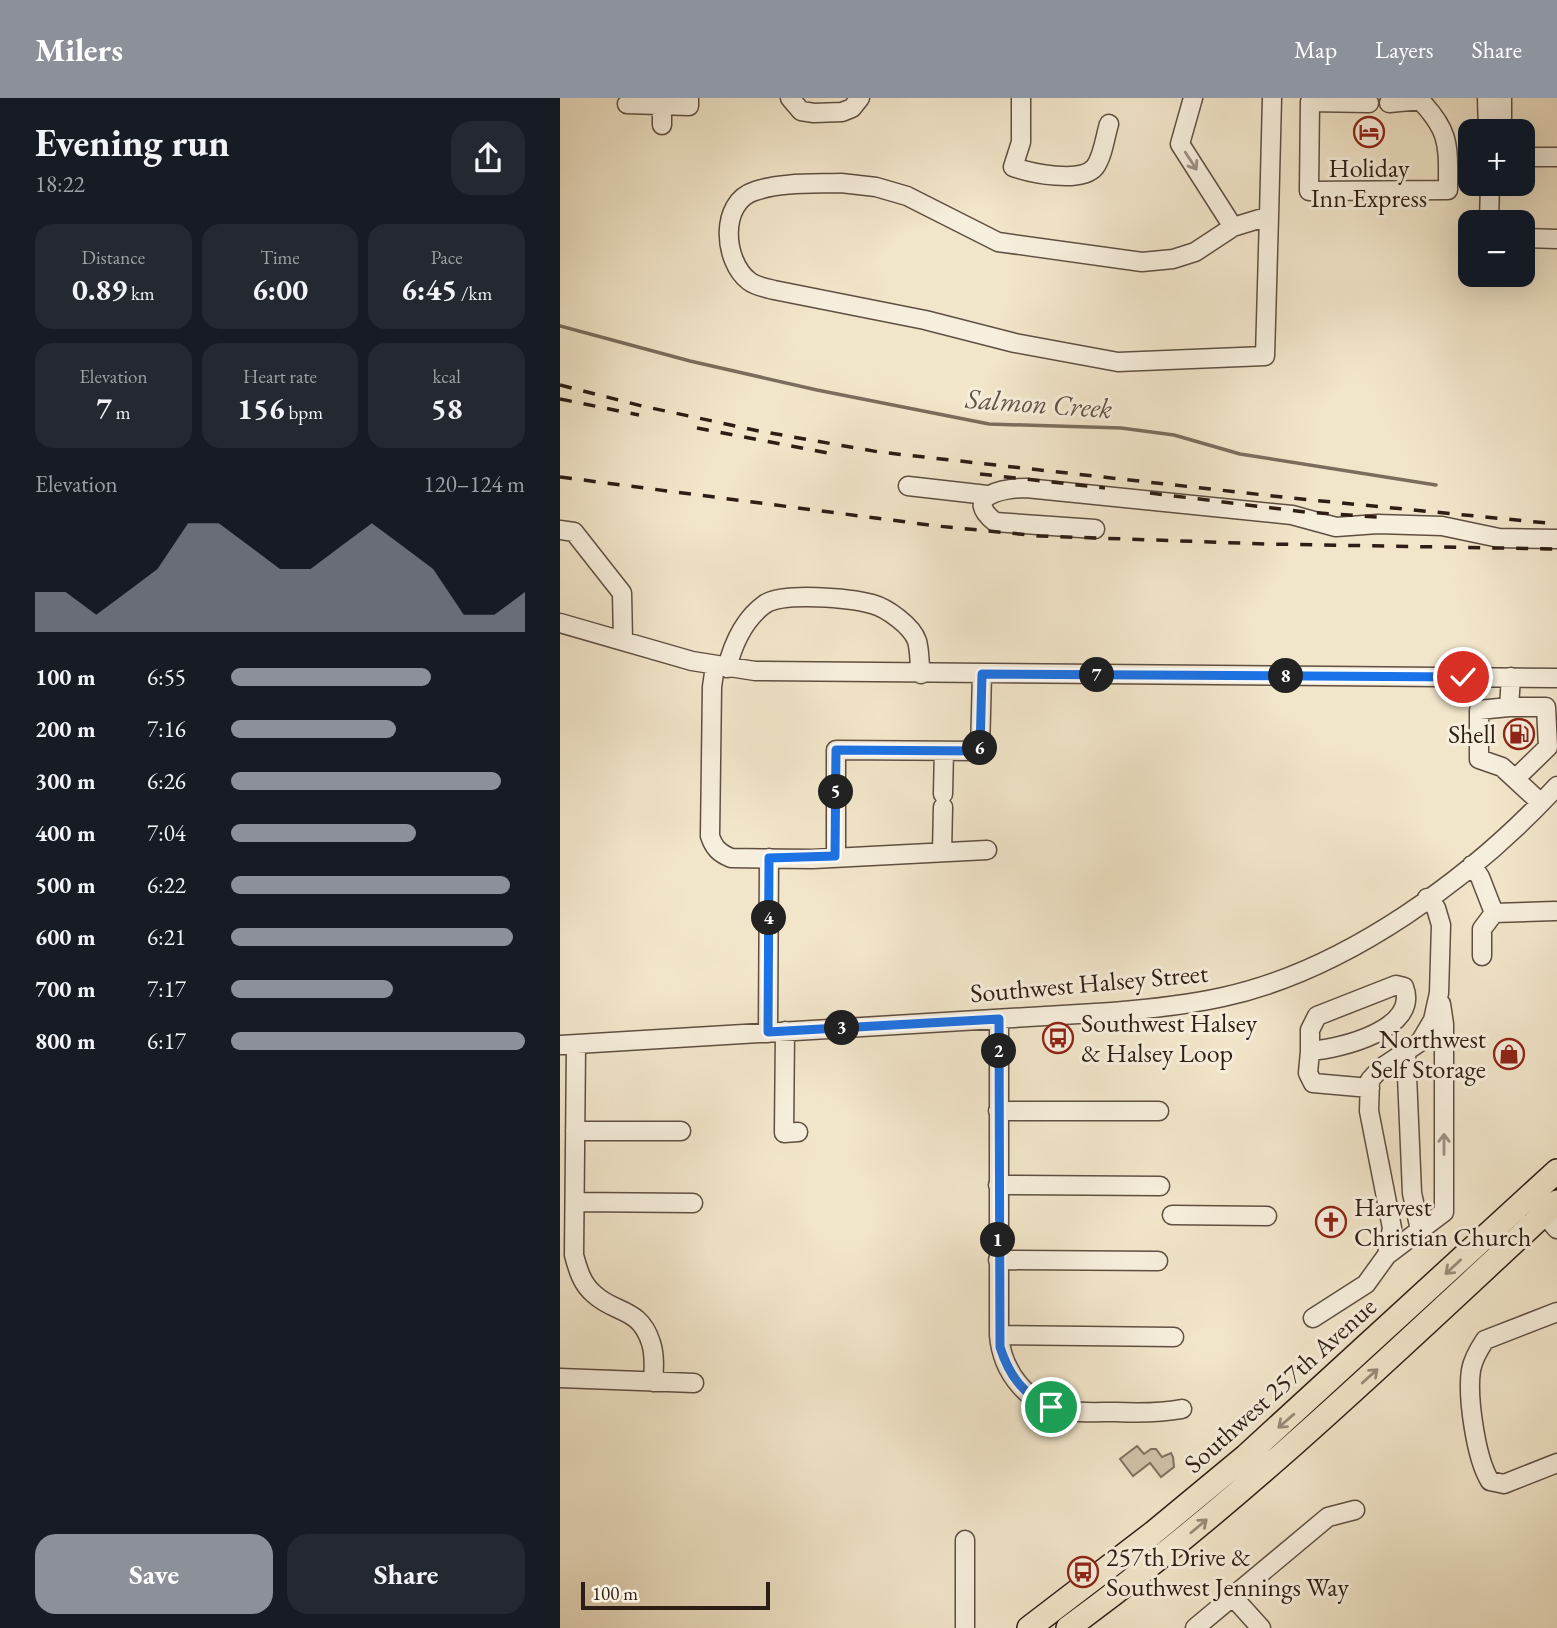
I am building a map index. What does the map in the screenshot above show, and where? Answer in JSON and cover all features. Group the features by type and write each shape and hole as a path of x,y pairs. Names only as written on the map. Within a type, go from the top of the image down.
{"main road":[{"name":"Southwest 257th Avenue","path":"1029,1628 1153,1533 1254,1449 1557,1171"},
{"name":"Southwest 257th Avenue","path":"1068,1628 1174,1546 1289,1449 1553,1215"}],"street":[{"path":"627,104 662,102 689,106 689,98"},
{"path":"790,98 801,111 814,113 842,112 852,108 860,98"},
{"path":"1021,98 1021,142 1013,167 1032,174 1078,174 1091,171 1097,164 1109,124"},
{"path":"1193,98 1180,144 1233,227"},
{"path":"1269,216 1233,227 1195,252 1173,259 1142,262 998,242 907,196 876,187 841,183 797,184 754,191 739,201 730,219 729,243 736,268 750,283 925,320 1015,343 1118,362 1265,356 1269,216 1272,98"},
{"path":"1487,98 1488,119"},
{"path":"1501,119 1502,98"},
{"path":"1369,103 1310,102 1309,191 1448,190 1447,139 1441,125 1420,99 1389,103"},
{"path":"662,102 662,125"},
{"path":"1535,157 1557,157"},
{"path":"1535,238 1557,239"},
{"path":"908,486 987,495 1010,488 1038,489 1292,515 1336,527 1378,524 1442,526 1499,538 1557,539"},
{"path":"987,495 984,509 995,522 1095,529"},
{"path":"560,530 574,532 622,593 623,641"},
{"path":"920,674 917,640 907,627 873,604 802,596 767,603 748,620 712,687 710,836 716,849 731,858 987,850"},
{"path":"560,623 721,667 786,672 1557,678"},
{"path":"835,856 836,750 980,751 982,674"},
{"path":"1509,708 1511,677"},
{"path":"1515,779 1548,747 1546,707 1479,710 1479,759 1502,767 1515,779 1541,803"},
{"path":"942,852 944,751"},
{"name":"Southwest Halsey Street","path":"568,1045 1152,1009 1247,991 1313,967 1367,939 1472,865 1557,786"},
{"path":"769,858 784,1133 798,1132"},
{"path":"1472,865 1480,877 1494,913"},
{"path":"1387,1255 1392,1228 1370,1111 1370,1080 1381,1068 1420,1042 1433,1020 1439,993 1441,925 1436,908 1427,898"},
{"path":"1494,913 1555,911"},
{"path":"1482,956 1482,929 1494,913"},
{"path":"1310,1051 1326,1050 1366,1038 1397,1019 1407,1002 1404,987 1395,985 1317,1016 1310,1030 1308,1073 1313,1083 1370,1088"},
{"path":"1313,1318 1366,1283 1387,1255 1444,1212 1444,1024 1439,993"},
{"path":"999,1019 999,1335 1004,1361 1018,1384 1039,1402 1051,1407 1079,1412 1161,1413 1182,1409"},
{"path":"1366,1038 1381,1068"},
{"path":"568,1045 575,1130 574,1255 584,1284 595,1296 633,1315 645,1329 654,1356 653,1382"},
{"path":"1406,1052 1412,1193 1420,1230"},
{"path":"998,1111 1159,1111"},
{"path":"575,1130 681,1131"},
{"path":"998,1185 1160,1186"},
{"path":"575,1202 693,1202"},
{"path":"1172,1215 1267,1216"},
{"path":"998,1260 1158,1261"},
{"path":"1557,1312 1485,1340 1474,1360 1471,1380 1479,1458 1490,1481 1504,1484 1557,1463"},
{"path":"999,1335 1174,1337"},
{"path":"560,1378 694,1383"},
{"path":"1195,1628 1328,1517 1355,1510"},
{"path":"965,1540 965,1628"},
{"path":"1233,1597 1261,1628"}],"shaded area":[{"path":"1137,1446 1144,1454 1151,1449 1156,1449 1162,1457 1171,1453 1174,1467 1161,1477 1150,1463 1133,1476 1120,1459"}],"waterway":[{"name":"Salmon Creek","path":"560,326 690,361 817,390 989,424 1121,428 1174,435 1240,454 1436,485"}],"railway":[{"path":"560,385 759,431 879,452 1291,498 1557,524"},
{"path":"560,399 639,415"},
{"path":"697,428 838,455"},
{"path":"980,474 1105,488"},
{"path":"560,477 937,526 1040,536 1267,544 1557,549"},
{"path":"1150,493 1305,512 1377,517"}],"place":[{"name":"Holiday Inn Express","path":"1369,132"},
{"name":"Shell","path":"1519,734"},
{"name":"Southwest Halsey & Halsey Loop","path":"1058,1038"},
{"name":"Northwest Self Storage","path":"1509,1054"},
{"name":"Harvest Christian Church","path":"1331,1222"},
{"name":"257th Drive & Southwest Jennings Way","path":"1083,1572"}],"route":[{"path":"1051,1407 1039,1402 1018,1384 1004,1361 1000,1347 999,1019 768,1032 769,858 813,859 835,856 836,750 980,751 982,674 1463,677"}]}
